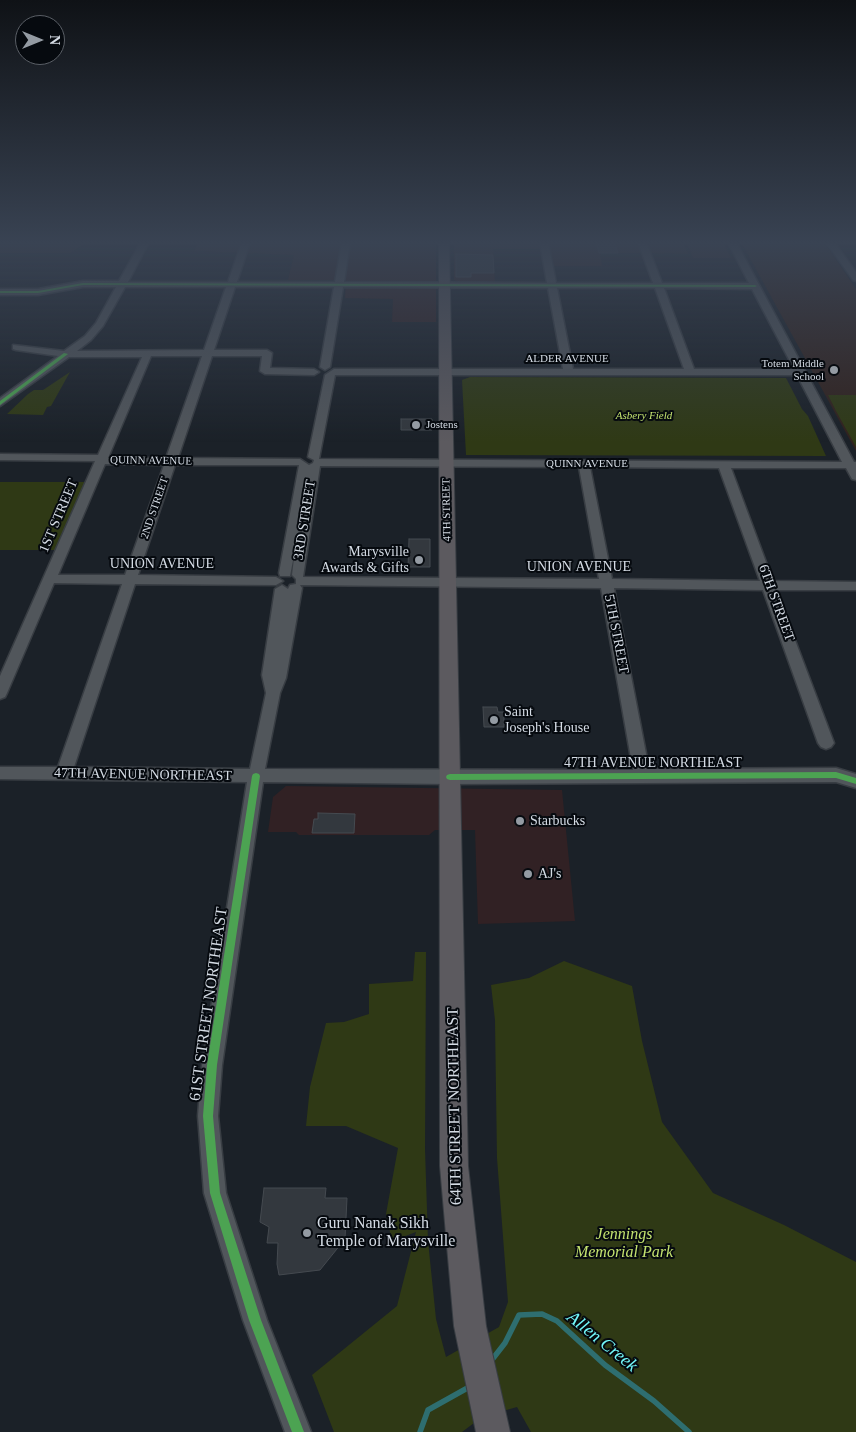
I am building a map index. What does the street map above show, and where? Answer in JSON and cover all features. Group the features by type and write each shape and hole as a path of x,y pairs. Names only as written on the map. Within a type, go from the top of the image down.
{"main road":[{"name":"4TH STREET","path":"444,309 450,777"},
{"name":"64TH STREET NORTHEAST","path":"450,777 454,1166 460,1242 470,1326 493,1432"}],"street":[{"path":"0,403 88,338 100,324 108,309"},
{"name":"2ND STREET","path":"64,774 222,309"},
{"name":"3RD STREET","path":"256,776 273,693 269,675 290,581 309,462 317,392 324,372 334,309"},
{"path":"557,309 569,372"},
{"path":"666,309 690,372"},
{"path":"767,309 800,372 853,465 856,477"},
{"path":"16,347 66,354"},
{"name":"ALDER AVENUE","path":"66,354 148,352 267,353 265,372 800,372"},
{"name":"1ST STREET","path":"0,693 148,352"},
{"name":"QUINN AVENUE","path":"2,457 94,457 100,459 170,462 853,465"},
{"name":"5TH STREET","path":"584,464 642,775"},
{"name":"6TH STREET","path":"724,465 770,585 826,743"},
{"name":"UNION AVENUE","path":"49,579 856,586"},
{"name":"47TH AVENUE NORTHEAST","path":"0,773 450,777 836,775 856,781"},
{"name":"61ST STREET NORTHEAST","path":"256,776 212,1065 208,1116 216,1193 255,1320 298,1432"}],"shaded area":[{"path":"393,309 436,309 436,322 392,322"},
{"path":"778,309 856,309 856,451"},
{"path":"286,786 562,790 575,921 478,924 475,830 435,830 429,835 299,835 296,832 268,832 273,797"}],"green space":[{"path":"70,372 51,406 47,407 43,415 7,414 34,390 43,390"},
{"name":"Asbery Field","path":"470,377 786,378 802,409 808,416 826,456 466,455 462,380"},
{"path":"828,395 856,395 856,447 836,411"},
{"path":"0,482 87,482 56,550 0,550"},
{"name":"Jennings Memorial Park","path":"415,952 426,952 425,1149 428,1241 436,1319 446,1357 499,1327 508,1302 497,1158 495,1020 491,985 529,978 564,961 632,986 642,1041 662,1122 713,1193 784,1225 856,1262 856,1432 531,1432 517,1407 482,1417 462,1432 334,1432 312,1375 397,1306 416,1232 392,1241 386,1214 398,1148 346,1126 306,1126 310,1087 326,1023 344,1022 369,1014 369,984 413,981"}],"building":[{"name":"Jostens","path":"401,419 432,419 432,430 401,430"},
{"name":"Marysville Awards & Gifts","path":"409,539 430,539 430,567 408,567"},
{"name":"Saint Joseph's House","path":"483,707 497,707 498,712 504,712 504,727 484,727"},
{"path":"318,813 355,814 354,833 312,833 314,819 318,819"},
{"name":"Guru Nanak Sikh Temple of Marysville","path":"264,1188 326,1188 325,1198 347,1198 345,1239 320,1270 279,1275 277,1264 278,1243 267,1243 269,1227 260,1222"}],"waterway":[{"name":"Allen Creek","path":"491,1361 505,1343 519,1315 542,1314 557,1321 605,1365 654,1401 689,1432"},
{"name":"Allen Creek","path":"420,1432 428,1410 471,1386"}],"cycle path":[{"path":"0,403 66,354"},
{"path":"450,777 836,775 856,781"},
{"path":"256,776 212,1065 208,1116 215,1193 255,1320 298,1432"}],"place":[{"name":"Totem Middle School","path":"834,370"},
{"name":"Jostens","path":"416,425"},
{"name":"Marysville Awards & Gifts","path":"419,560"},
{"name":"Saint Joseph's House","path":"494,720"},
{"name":"Starbucks","path":"520,821"},
{"name":"AJ's","path":"528,874"},
{"name":"Guru Nanak Sikh Temple of Marysville","path":"307,1233"}]}
